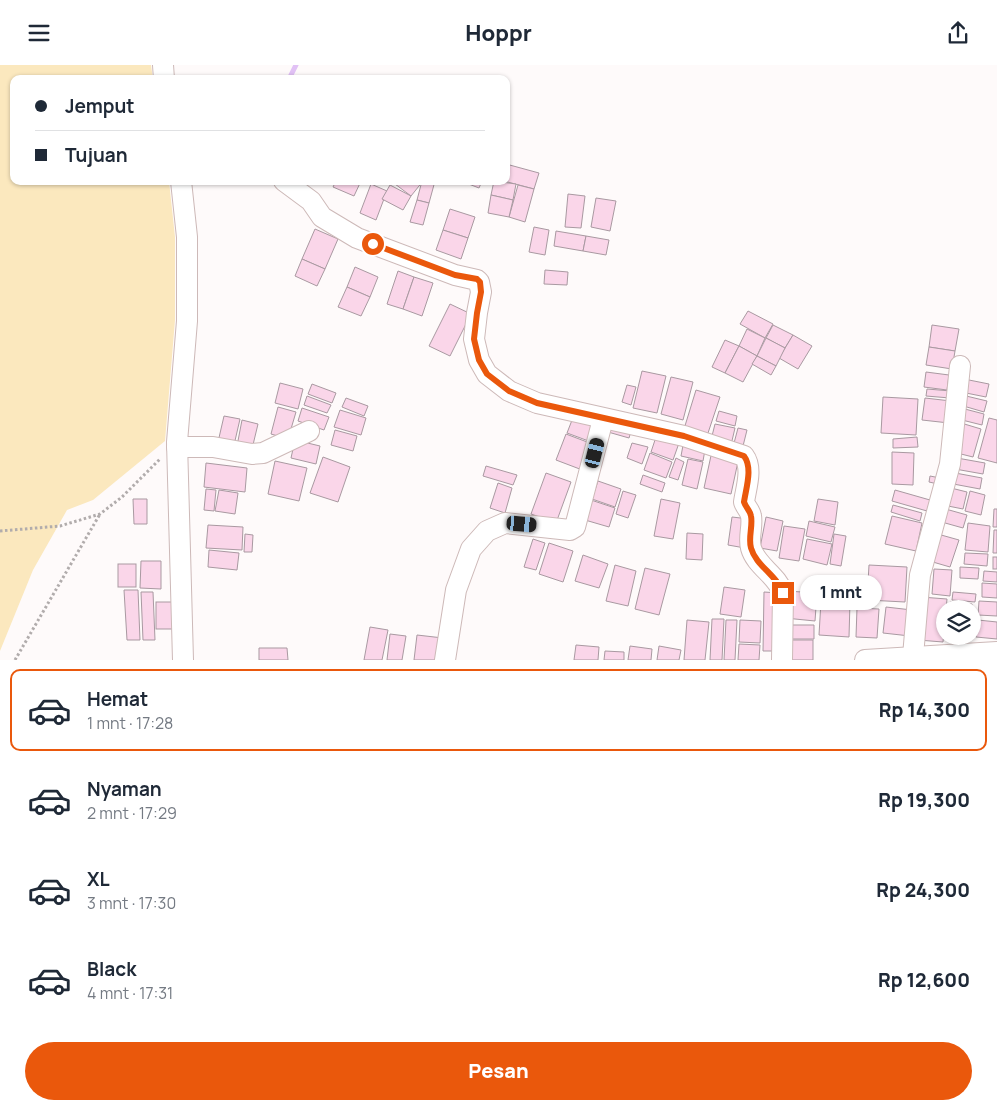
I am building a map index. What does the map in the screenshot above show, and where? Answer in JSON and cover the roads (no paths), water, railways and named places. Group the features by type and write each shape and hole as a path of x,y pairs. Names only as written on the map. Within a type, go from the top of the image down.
{"street":[{"path":"181,185 187,237 187,321 177,444 183,660"},
{"path":"289,185 311,201 322,217 356,238 455,275 477,279 481,285 481,292 474,339 479,360 487,374 509,391 537,403 684,436 744,456 748,461 744,502 751,517 751,548 760,563 780,585 783,593 782,660"},
{"path":"913,656 920,575 950,464 960,366"},
{"path":"445,660 456,589 471,549 487,531 505,523 570,530 575,527 603,419"},
{"path":"177,444 213,447 252,454 263,453 309,431"},
{"path":"865,660 997,652"}],"waterway":[{"path":"291,75 296,65"}]}
